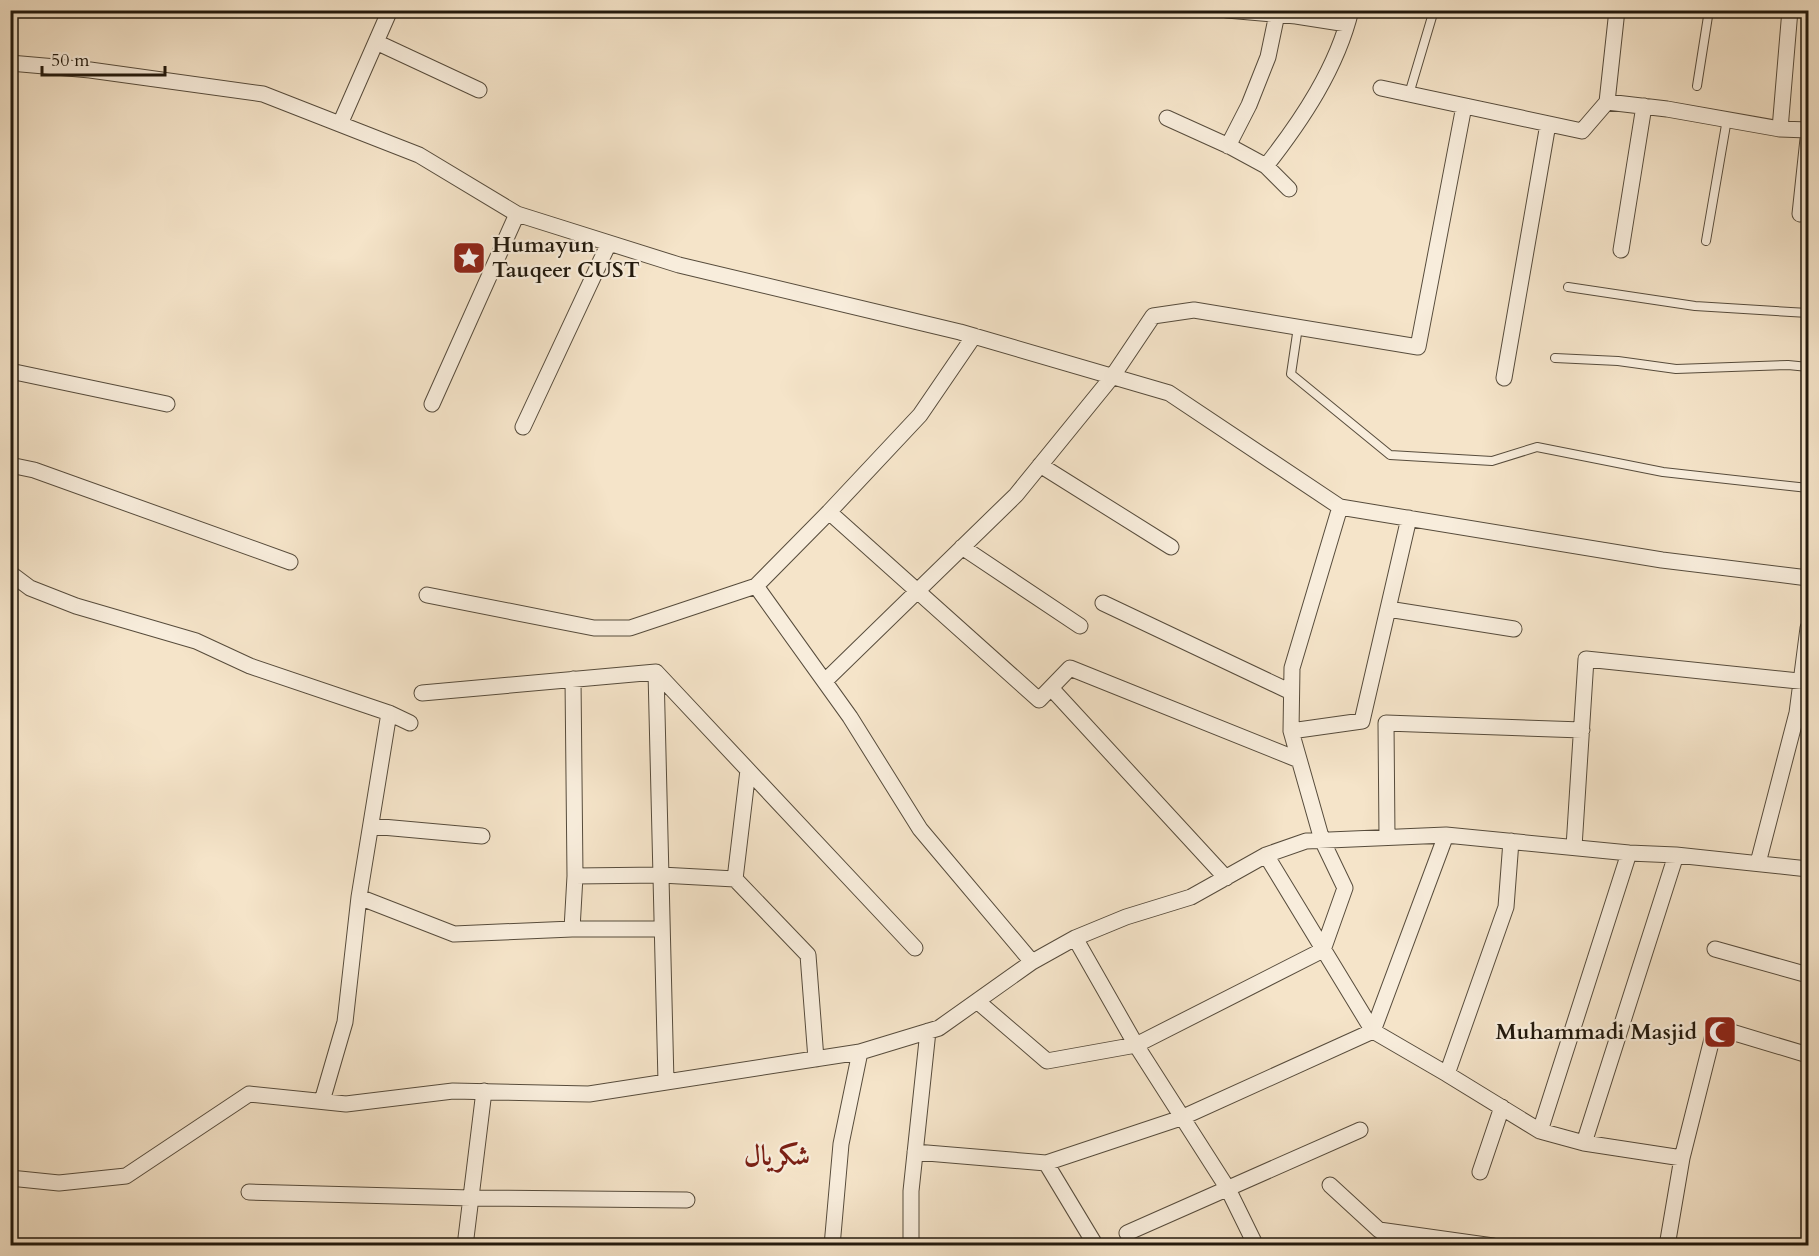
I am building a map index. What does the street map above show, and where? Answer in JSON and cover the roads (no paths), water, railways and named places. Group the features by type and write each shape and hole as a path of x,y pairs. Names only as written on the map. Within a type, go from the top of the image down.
{"street":[{"path":"340,124 390,10"},
{"path":"1227,10 1349,17 1324,79 1297,126 1266,166"},
{"path":"1382,88 1582,131 1606,102 1617,10"},
{"path":"1780,129 1790,10"},
{"path":"1228,146 1250,105 1268,57 1277,14"},
{"path":"376,42 479,90"},
{"path":"10,63 90,70 263,94 418,155 517,214 679,265 974,336 1169,393 1341,507 1662,560 1809,578"},
{"path":"1606,102 1644,106 1780,129 1809,130"},
{"path":"825,681 1016,495 1112,377 1153,316 1194,310 1418,347 1464,106"},
{"path":"1621,250 1644,106"},
{"path":"1167,118 1266,166 1289,189"},
{"path":"1504,378 1548,124"},
{"path":"1800,214 1809,139"},
{"path":"432,404 517,214"},
{"path":"523,426 609,243"},
{"path":"427,596 594,628 630,628 756,586 920,415 974,336"},
{"path":"10,371 167,404"},
{"path":"10,465 34,470 290,562"},
{"path":"1040,465 1171,547"},
{"path":"977,1001 1047,1061 1136,1045 1323,950 1345,888 1322,840 1291,731 1291,692 1292,668 1341,507"},
{"path":"829,512 1039,700 1070,668 1299,760"},
{"path":"1291,731 1362,721 1409,518"},
{"path":"962,547 1080,626"},
{"path":"10,573 30,588 76,606 196,641 250,666 389,713 410,723"},
{"path":"756,586 850,717 920,829 1032,962"},
{"path":"1102,603 1291,692"},
{"path":"1388,609 1514,629"},
{"path":"1758,863 1805,681 1809,628"},
{"path":"1574,847 1586,659 1805,681"},
{"path":"422,693 656,672"},
{"path":"656,672 915,948"},
{"path":"656,672 666,1082"},
{"path":"572,929 573,679"},
{"path":"1051,688 1226,878"},
{"path":"322,1101 345,1022 359,897 389,713"},
{"path":"1387,837 1386,723 1582,730"},
{"path":"735,879 748,770"},
{"path":"371,826 482,836"},
{"path":"10,1178 59,1183 126,1176 249,1094 346,1104 453,1091 589,1094 860,1052 939,1028 1032,962 1075,938 1126,917 1191,897 1266,855 1305,841 1446,835 1809,869"},
{"path":"915,1152 1046,1162 1181,1118 1373,1031 1446,835"},
{"path":"1447,1074 1506,907 1511,841"},
{"path":"1539,1131 1629,852"},
{"path":"1266,855 1373,1031 1539,1131 1584,1143 1682,1158"},
{"path":"1584,1143 1676,855"},
{"path":"574,876 661,875 735,879 808,955 816,1059"},
{"path":"359,897 454,934 572,929 662,929"},
{"path":"1075,938 1136,1045 1228,1189 1256,1245"},
{"path":"1715,949 1809,975"},
{"path":"1667,1245 1682,1158 1715,1027 1809,1055"},
{"path":"911,1245 911,1191 928,1031"},
{"path":"832,1245 841,1144 860,1052"},
{"path":"465,1245 484,1091"},
{"path":"1480,1172 1502,1107"},
{"path":"1127,1233 1360,1130"},
{"path":"1046,1162 1096,1245"},
{"path":"1330,1185 1379,1230 1401,1245"},
{"path":"249,1192 471,1198 687,1200"},
{"path":"1379,1230 1493,1245"}],"lane":[{"path":"1409,94 1434,10"},
{"path":"1697,86 1708,10"},
{"path":"1706,241 1727,119"},
{"path":"1569,287 1695,306 1809,313"},
{"path":"1298,327 1291,374 1390,455 1492,461 1537,447 1663,472 1809,488"},
{"path":"1555,358 1618,361 1676,369 1788,365 1809,367"}],"place":[{"name":"Humayun Tauqeer CUST","path":"469,258"},
{"name":"Muhammadi Masjid","path":"1720,1032"}],"district":[{"name":"شکریال","path":"777,1156"}]}
